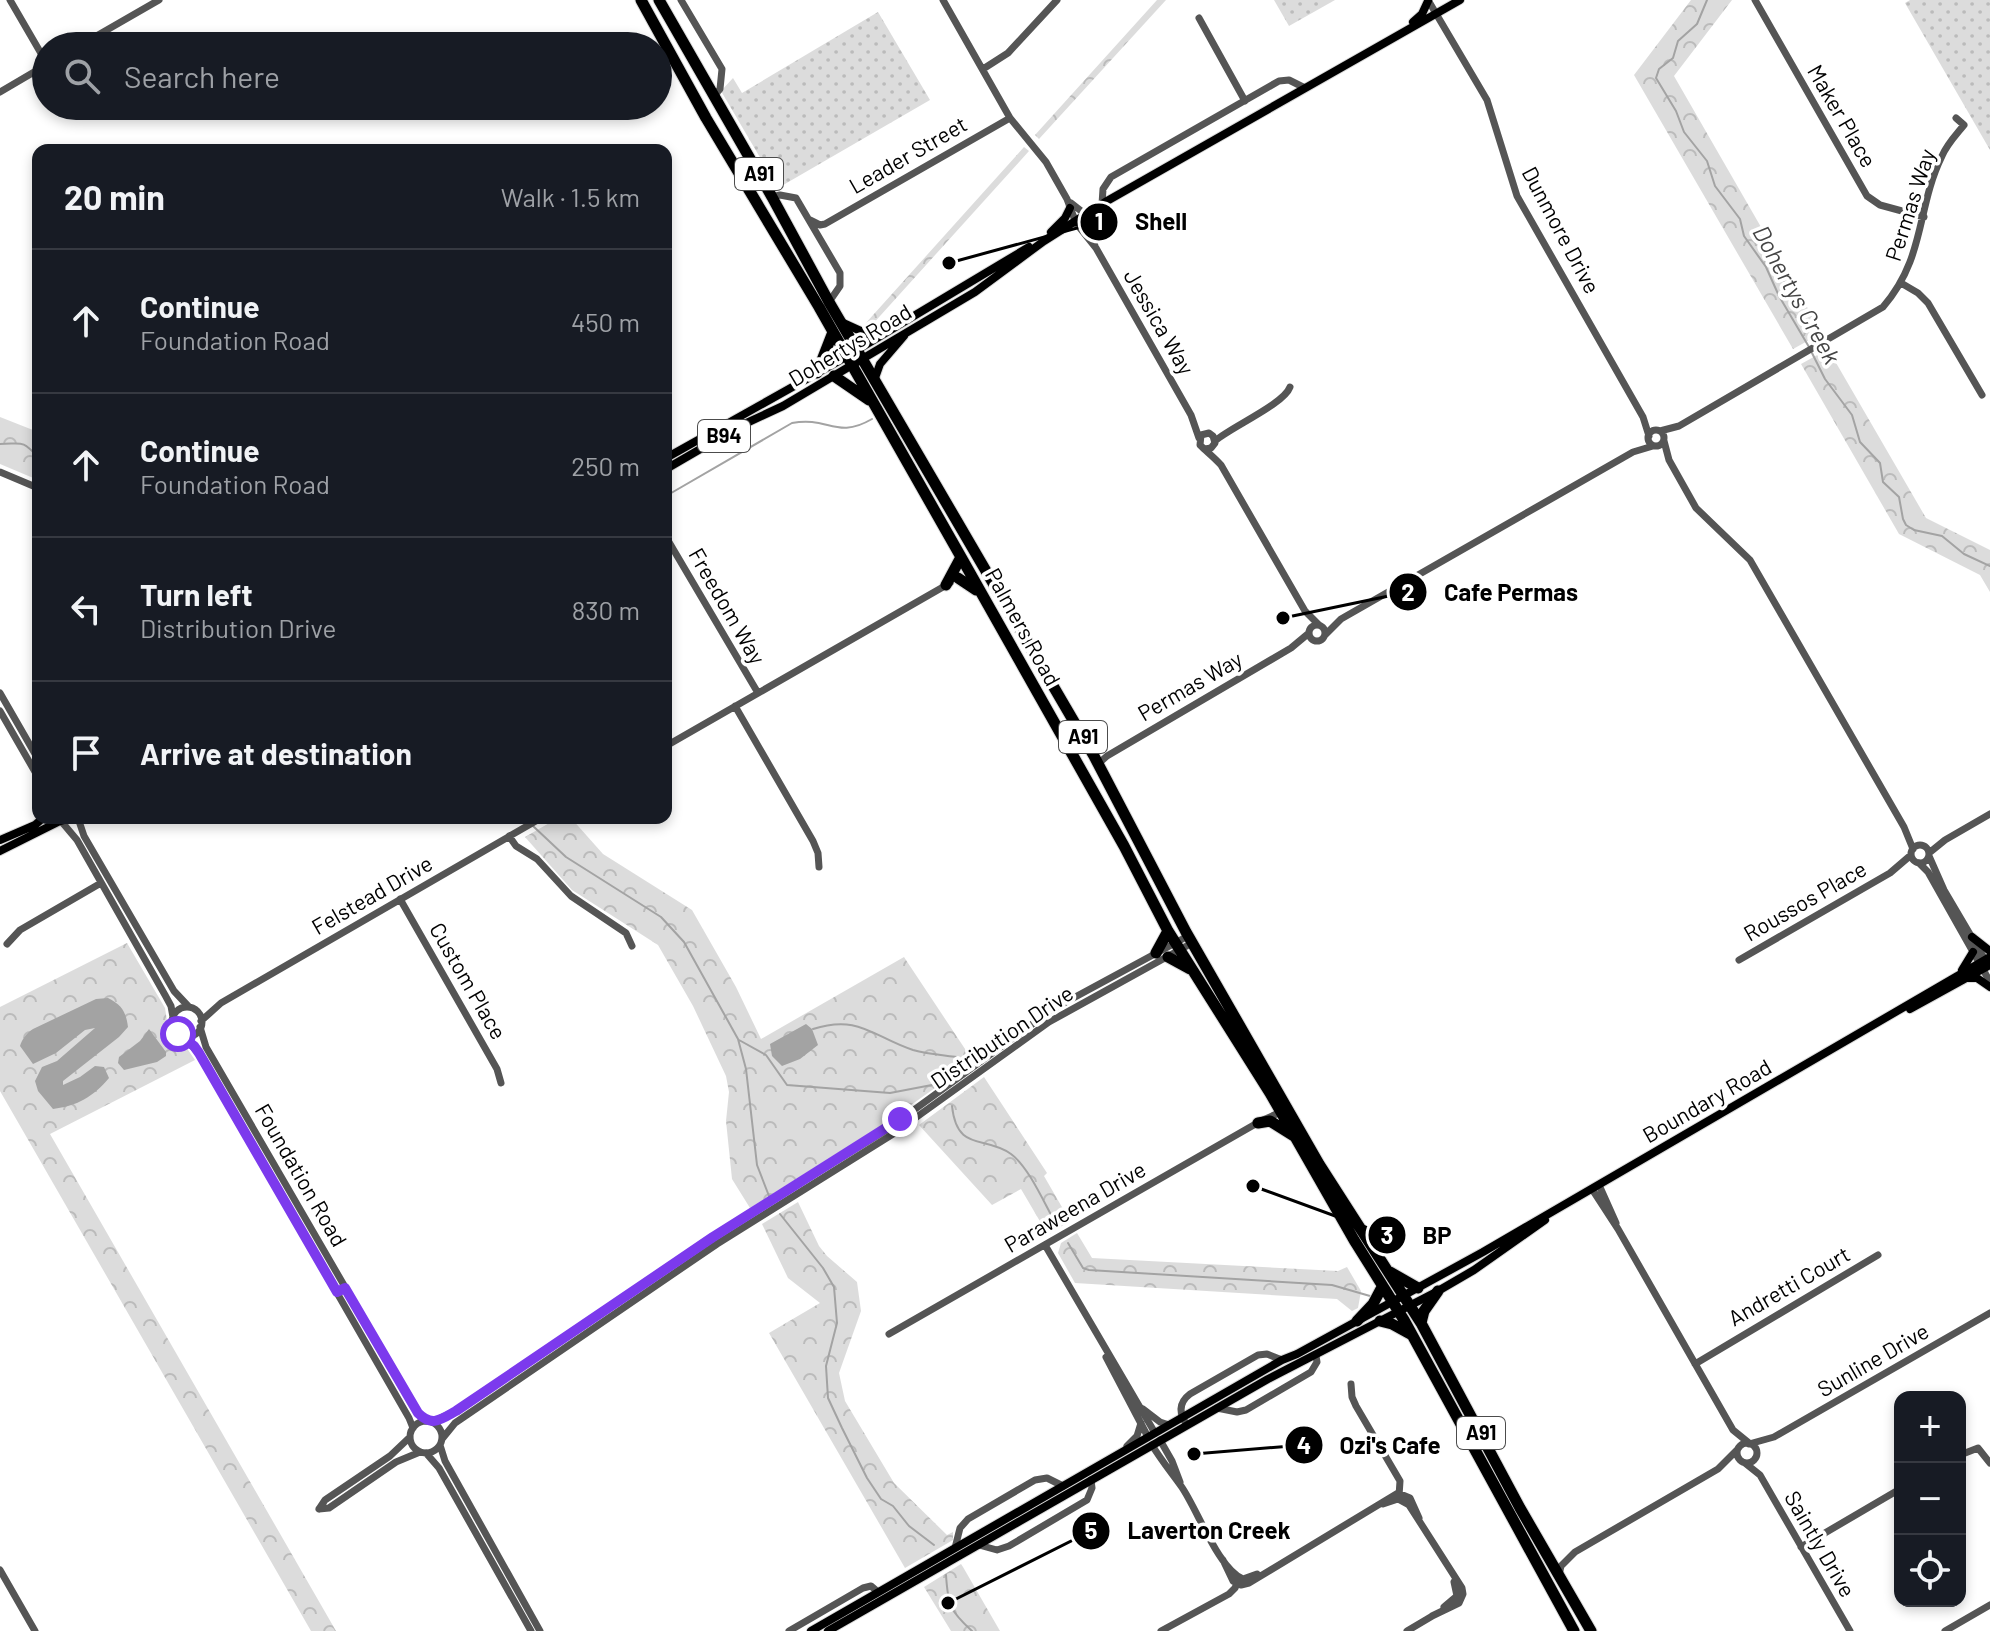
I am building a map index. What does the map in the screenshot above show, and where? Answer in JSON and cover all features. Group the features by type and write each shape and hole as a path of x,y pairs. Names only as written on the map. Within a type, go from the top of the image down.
{"highway":[{"name":"Palmers Road","path":"641,0 659,32"},
{"name":"Palmers Road","path":"659,0 829,302 1100,759 1190,939 1285,1107 1386,1269 1401,1304"},
{"name":"Palmers Road","path":"672,56 970,571 1177,947 1270,1093 1285,1107 1295,1136 1382,1287 1401,1304"},
{"path":"817,373 833,332"},
{"path":"834,376 873,402"},
{"path":"946,585 961,557"},
{"path":"958,578 983,596"},
{"path":"1156,953 1168,931"},
{"path":"1168,957 1190,969"},
{"path":"1258,1123 1268,1109 1270,1093"},
{"path":"1258,1123 1270,1121 1295,1136"},
{"path":"1386,1269 1418,1288"},
{"path":"1357,1321 1373,1304 1382,1287"},
{"path":"1421,1323 1424,1311 1438,1291"},
{"name":"A91","path":"1401,1304 1421,1323 1591,1631"},
{"name":"A91","path":"1401,1304 1413,1335 1574,1631"},
{"path":"1380,1321 1413,1335"}],"main road":[{"path":"1355,59 1368,47 1413,22 1422,14 1428,0"},
{"name":"Dohertys Road","path":"1086,217 1102,204 1460,0"},
{"name":"Dohertys Road","path":"672,466 834,376 861,354 975,292 1044,241 1133,187"},
{"path":"1030,246 1057,227 1069,204"},
{"name":"Dohertys Road","path":"861,354 876,338 1030,246 1044,241"},
{"path":"841,322 876,338"},
{"path":"875,378 880,364 910,330"},
{"name":"Dohertys Road","path":"672,455 817,373 850,361"},
{"path":"0,840 36,824"},
{"path":"0,851 51,824"},
{"path":"1972,937 1987,962"},
{"path":"1949,981 1964,968 1973,952"},
{"name":"Boundary Road","path":"1876,1025 1938,996 1987,962"},
{"name":"Boundary Road","path":"828,1631 955,1548 1120,1453 1154,1439 1169,1425 1217,1408 1380,1321 1418,1288 1949,981 1987,962"},
{"path":"1968,978 1990,984"},
{"name":"Boundary Road","path":"811,1631 979,1545 1091,1480 1282,1360 1357,1321 1438,1291 1520,1239 1557,1210"},
{"path":"1507,1238 1518,1236 1520,1239"},
{"path":"1297,1354 1310,1352 1316,1356"},
{"path":"1077,1478 1091,1480"}],"street":[{"path":"10,0 32,38"},
{"path":"103,32 159,0"},
{"path":"681,0 722,69 720,89 714,96"},
{"path":"943,0 1010,118 1039,152 1069,204 1086,217"},
{"path":"983,69 1008,53 1057,0"},
{"name":"Dunmore Drive","path":"1428,0 1487,100 1517,196 1643,417 1651,441 1669,460"},
{"name":"Maker Place","path":"1755,0 1867,196 1880,205 1924,217"},
{"path":"1199,18 1245,101"},
{"path":"0,92 32,72"},
{"path":"1102,204 1103,189 1111,177 1283,79 1305,88"},
{"name":"Leader Street","path":"825,224 1010,118"},
{"name":"Permas Way","path":"1661,435 1883,307 1901,283 1914,256 1941,157 1964,125 1956,118"},
{"path":"772,197 796,198 840,273 840,286 829,302"},
{"name":"Jessica Way","path":"1069,204 1076,223 1096,248 1191,415 1199,438"},
{"name":"Jessica Way","path":"1086,217 1096,248"},
{"path":"810,220 825,224 820,238"},
{"path":"1901,283 1928,303 1982,395"},
{"path":"1205,449 1211,448 1234,426 1284,397 1290,387"},
{"name":"Jessica Way","path":"1191,415 1208,433"},
{"name":"Dunmore Drive","path":"1643,417 1661,435 1669,460 1696,508 1750,560 1904,827 1972,937"},
{"path":"1234,426 1199,438 1200,445 1221,465 1305,611 1325,629 1325,635"},
{"path":"1208,433 1215,442 1221,465"},
{"path":"1651,441 1660,445 1661,435"},
{"path":"1309,632 1313,625 1341,619 1661,435"},
{"path":"0,472 32,485"},
{"name":"Freedom Way","path":"672,547 758,693"},
{"path":"672,743 983,564"},
{"path":"1305,611 1309,632 1315,641 1322,640 1341,619"},
{"name":"Permas Way","path":"1100,759 1291,648 1309,632"},
{"name":"Permas Way","path":"1291,648 1315,641"},
{"path":"0,693 32,749"},
{"path":"735,706 813,841 819,867"},
{"path":"0,711 32,767"},
{"path":"1990,814 1921,851 1918,863 1928,872 1973,952 1987,962 1990,984"},
{"path":"63,824 73,833 171,1006 172,1026 182,1036 191,1036 201,1024 198,1013 174,991 78,824"},
{"name":"Felstead Drive","path":"201,1024 221,1003 531,824"},
{"path":"509,836 523,852 537,859 571,896 626,933 632,946"},
{"name":"Roussos Place","path":"1739,960 1890,873 1921,851 1924,862 1890,873"},
{"path":"7,944 20,930 101,883"},
{"name":"Custom Place","path":"400,899 497,1069 501,1083"},
{"name":"Distribution Drive","path":"429,1422 456,1411 739,1225 864,1148 1065,1008 1083,992 1156,953 1177,947 1190,939"},
{"name":"Distribution Drive","path":"1065,1008 1088,1000 1168,957 1177,947"},
{"path":"147,962 155,958"},
{"path":"1098,984 1103,992"},
{"path":"1083,992 1088,1000"},
{"name":"Felstead Drive","path":"190,1008 221,1003"},
{"path":"173,1017 179,1009 190,1008"},
{"name":"Foundation Road","path":"201,1024 206,1047 341,1290 413,1428"},
{"name":"Foundation Road","path":"182,1036 199,1053 341,1290 418,1413 429,1422"},
{"name":"Paraweena Drive","path":"889,1334 1285,1107"},
{"path":"1595,1187 1733,1430 1738,1457 1743,1462"},
{"path":"1045,1245 1138,1405 1166,1468 1181,1485 1236,1581 1249,1583 1398,1495"},
{"name":"Andretti Court","path":"1694,1362 1878,1255"},
{"name":"Sunline Drive","path":"1749,1444 1774,1437 1990,1313"},
{"name":"Distribution Drive","path":"441,1442 455,1423 571,1337"},
{"path":"1101,1343 1141,1423 1154,1439"},
{"path":"370,1349 378,1345"},
{"name":"Boundary Road","path":"1184,1421 1182,1403 1190,1394 1258,1355 1267,1354 1282,1360"},
{"name":"Boundary Road","path":"1217,1408 1237,1412 1246,1410 1311,1372 1317,1362 1316,1356"},
{"path":"1351,1384 1353,1402 1400,1481 1398,1495"},
{"path":"1138,1405 1169,1425"},
{"path":"441,1442 396,1462 329,1508 319,1509 325,1500 390,1456 410,1437 413,1428 429,1422 440,1429 445,1461 540,1631"},
{"path":"1120,1453 1137,1436 1141,1423"},
{"path":"1718,1469 1750,1462 1756,1456 1756,1449 1733,1430"},
{"path":"410,1437 413,1446 439,1468 531,1631"},
{"name":"Sunline Drive","path":"1756,1456 1774,1437"},
{"path":"1539,1569 1575,1552 1718,1469 1742,1444 1749,1444"},
{"path":"1966,1453 1978,1448 1990,1463"},
{"name":"Saintly Drive","path":"1756,1456 1760,1475 1850,1631"},
{"name":"Saintly Drive","path":"1743,1462 1760,1475"},
{"name":"Boundary Road","path":"955,1548 960,1528 968,1519 1035,1480 1047,1478 1063,1486"},
{"name":"Boundary Road","path":"979,1545 1002,1549 1021,1539 1087,1500 1092,1488 1091,1480"},
{"path":"1801,1547 1894,1493"},
{"path":"1398,1495 1419,1518 1463,1591 1458,1600 1407,1631"},
{"path":"1560,1577 1561,1566 1575,1552"},
{"path":"0,1570 35,1631"},
{"path":"1161,1631 1229,1594 1236,1581"},
{"path":"789,1631 863,1588 871,1586 881,1596"},
{"path":"1945,1631 1990,1605"}],"green space":[{"path":"1157,0 1166,0 1039,139 1035,135"},
{"path":"1274,0 1335,0 1289,26"},
{"path":"1691,0 1732,0 1674,76 1822,333 1793,349 1634,75"},
{"path":"1910,0 1990,0 1990,150 1905,3"},
{"path":"878,12 930,100 778,188 721,91 733,78 742,93"},
{"path":"1024,147 1029,151 871,326 865,324"},
{"path":"1828,349 1926,518 1990,550 1990,592 1980,575 1899,534 1801,364"},
{"path":"0,417 32,430 32,477 0,464"},
{"path":"548,824 576,824 603,854 692,910 736,987 761,1039 904,957 973,1061 887,1122 750,1208 732,1179 726,1121 729,1092 726,1076 693,1006 658,945 572,890 525,837"},
{"path":"127,943 165,1008 169,1034 186,1047 195,1060 50,1134 336,1631 311,1631 0,1091 0,1007"},
{"path":"984,1077 1047,1173 1044,1176 1070,1221 1048,1235 1021,1189 992,1205 919,1125"},
{"path":"798,1202 819,1246 857,1282 861,1311 839,1373 845,1401 894,1483 947,1535 953,1532 953,1540 905,1568 769,1333 820,1303 788,1278 762,1224"},
{"path":"1077,1233 1092,1258 1338,1271 1347,1267 1361,1291 1358,1308 1352,1311 1337,1299 1075,1283 1058,1253 1061,1243"},
{"path":"961,1564 1000,1631 951,1631 924,1587"}],"shaded area":[{"path":"108,998 122,1010 128,1027 63,1081 63,1085 95,1066 104,1067 109,1078 84,1100 53,1109 38,1091 35,1081 42,1067 57,1061 95,1028 85,1030 56,1053 33,1064 20,1046 22,1041 33,1029 96,999"},
{"path":"806,1024 812,1029 818,1045 800,1059 782,1066 772,1056 770,1044"},
{"path":"149,1029 166,1056 157,1062 124,1070 118,1063 119,1057 140,1041"}],"waterway":[{"name":"Dohertys Creek","path":"1707,0 1697,24 1678,41 1673,58 1659,69 1656,78 1676,111 1684,132 1707,161 1715,186 1740,219 1744,236 1766,267 1809,347"},
{"name":"Dohertys Creek","path":"1812,353 1825,379 1852,415 1860,442 1880,463 1883,482 1899,497 1906,525 1914,530 1942,536 1964,554 1990,566"},
{"path":"672,493 792,423 815,422 850,428 872,419"},
{"path":"0,444 21,444 32,451"},
{"path":"533,826 566,857 661,917 684,942 738,1039 746,1069 757,1165 769,1196"},
{"path":"813,1029 842,1024 854,1026 913,1050 957,1057"},
{"path":"739,1040 766,1055 787,1085 890,1093 937,1084"},
{"path":"952,1106 955,1121 966,1137 1001,1148 1018,1160 1056,1224"},
{"path":"780,1214 823,1268 834,1287 837,1323 826,1366 828,1398 867,1478 881,1499 893,1506 909,1526 934,1545"},
{"path":"1068,1243 1083,1268 1089,1270 1332,1285 1370,1296"},
{"path":"946,1575 951,1606 972,1631"}],"place":[{"name":"Shell","path":"949,263"},
{"name":"Cafe Permas","path":"1283,618"},
{"name":"BP","path":"1253,1186"},
{"name":"Ozi's Cafe","path":"1194,1454"},
{"name":"Laverton Creek","path":"948,1603"}],"route":[{"path":"178,1034 199,1053 337,1292 345,1288 418,1413 426,1421 432,1422 456,1411 713,1237 900,1119"}]}
